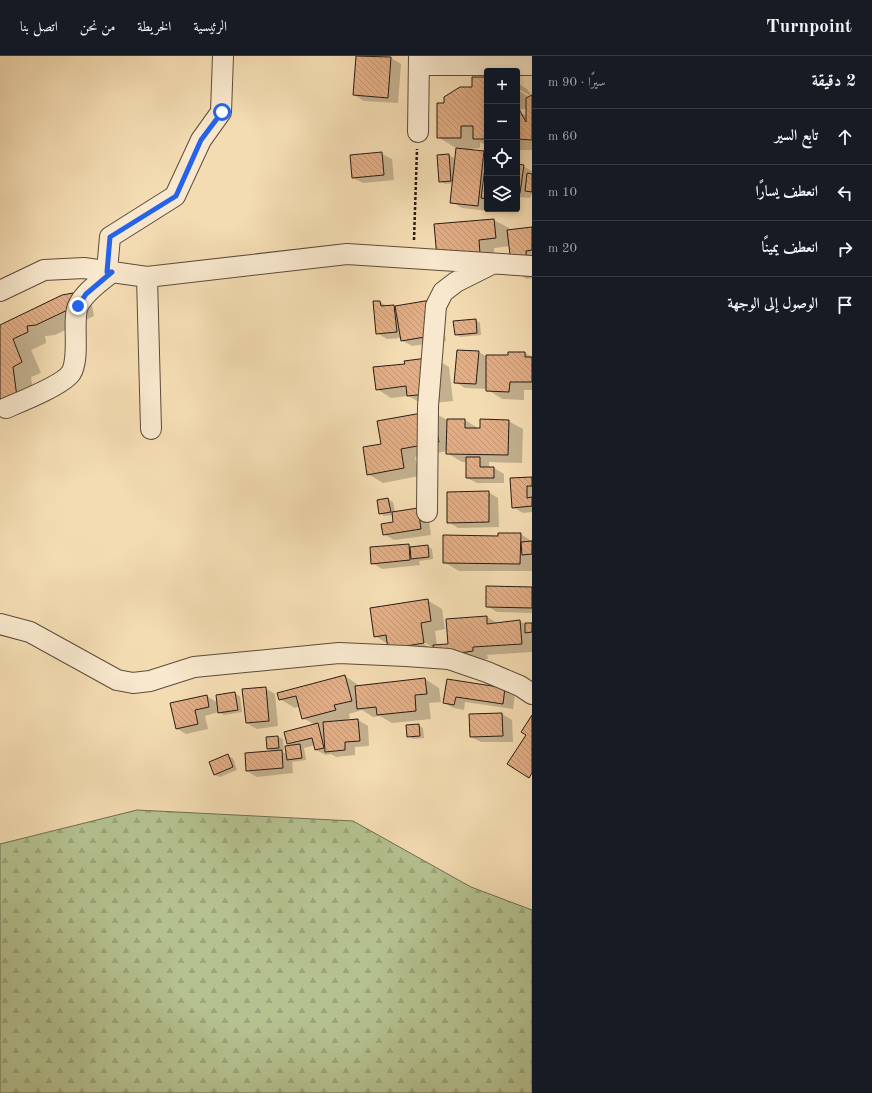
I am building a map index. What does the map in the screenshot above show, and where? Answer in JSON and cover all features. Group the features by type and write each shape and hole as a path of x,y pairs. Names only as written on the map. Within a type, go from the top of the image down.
{"street":[{"path":"6,408 58,384 70,374 74,361 78,306 86,294 109,272 110,237 176,196 201,140 222,112 223,56"},
{"path":"418,132 419,60 532,65"},
{"path":"0,291 44,270 84,268 147,277 347,254 532,266"},
{"path":"427,512 428,406 436,306 443,292 456,282 492,264"},
{"path":"147,277 151,429"},
{"path":"0,624 30,632 117,680 133,683 150,681 194,667 339,653 449,659 487,672 520,686 532,694"}],"path":[{"path":"413,259 418,132"}],"green space":[{"path":"137,810 353,821 471,887 532,910 532,1093 0,1093 0,844"}],"building":[{"path":"356,56 391,57 388,98 353,95"},
{"path":"472,77 484,77 484,139 473,139 473,126 461,126 461,138 437,138 437,103 444,103 444,97 460,87 472,87"},
{"path":"532,95 532,140 520,139 520,111 526,122 526,98"},
{"path":"456,148 484,151 478,206 450,203"},
{"path":"382,152 384,175 352,178 350,155"},
{"path":"449,154 451,181 439,182 437,155"},
{"path":"520,164 524,165 520,193"},
{"path":"527,173 532,174 532,192 525,191"},
{"path":"484,175 484,198 481,198"},
{"path":"494,219 496,238 479,240 480,254 437,258 434,224"},
{"path":"532,227 532,250 526,251 527,269 512,271 507,230"},
{"path":"73,293 76,306 36,325 27,326 28,332 13,339 22,362 13,367 17,397 0,399 0,325 62,295"},
{"path":"431,300 437,335 401,341 395,306"},
{"path":"373,301 380,301 381,306 394,305 397,332 376,334"},
{"path":"476,319 477,333 455,335 453,321"},
{"path":"457,350 479,351 476,384 454,383"},
{"path":"508,352 525,352 525,357 532,357 532,382 510,382 509,392 486,391 486,355 508,355"},
{"path":"435,357 439,393 407,396 406,386 376,390 373,367 405,364 404,361"},
{"path":"433,411 439,442 401,449 404,468 367,475 363,447 381,444 377,421"},
{"path":"447,419 465,419 465,428 480,428 480,419 509,420 508,455 446,454"},
{"path":"466,457 480,457 480,467 494,467 494,478 466,478"},
{"path":"532,477 532,486 527,486 527,498 532,497 532,506 512,508 510,478"},
{"path":"489,491 489,522 447,523 447,492"},
{"path":"388,498 391,512 379,514 377,500"},
{"path":"418,508 421,529 383,535 381,524 393,522 392,512"},
{"path":"498,533 521,533 520,564 443,563 443,535 498,536"},
{"path":"532,541 532,554 522,555 521,542"},
{"path":"409,544 410,560 371,564 370,547"},
{"path":"428,545 429,557 411,559 410,547"},
{"path":"486,586 532,587 532,608 486,607"},
{"path":"428,599 431,621 421,623 424,643 388,649 386,635 374,637 370,608"},
{"path":"487,616 487,624 520,620 522,644 473,647 473,651 434,657 433,645 448,644 446,619"},
{"path":"525,623 532,623 532,632 525,633"},
{"path":"345,675 352,701 334,705 336,710 302,719 296,696 279,700 277,693"},
{"path":"425,678 427,694 415,695 416,711 377,715 376,707 357,709 355,686"},
{"path":"447,679 505,688 503,704 456,697 454,705 443,703"},
{"path":"266,687 269,721 246,723 242,689"},
{"path":"235,692 238,710 218,713 216,695"},
{"path":"207,695 209,707 195,710 198,724 176,729 170,703"},
{"path":"502,713 503,736 470,737 469,714"},
{"path":"532,715 532,773 529,778 507,764 526,735 521,732"},
{"path":"358,719 360,741 345,742 345,750 325,752 323,722"},
{"path":"318,723 324,748 315,750 312,738 287,744 284,732"},
{"path":"419,724 420,736 407,737 406,725"},
{"path":"278,736 279,748 267,749 266,737"},
{"path":"300,744 302,758 287,760 285,746"},
{"path":"282,750 283,768 246,771 245,753"},
{"path":"228,754 233,767 214,775 209,762"}],"route":[{"path":"78,306 86,294 112,272 107,272 110,237 176,196 201,140 222,112"}]}
